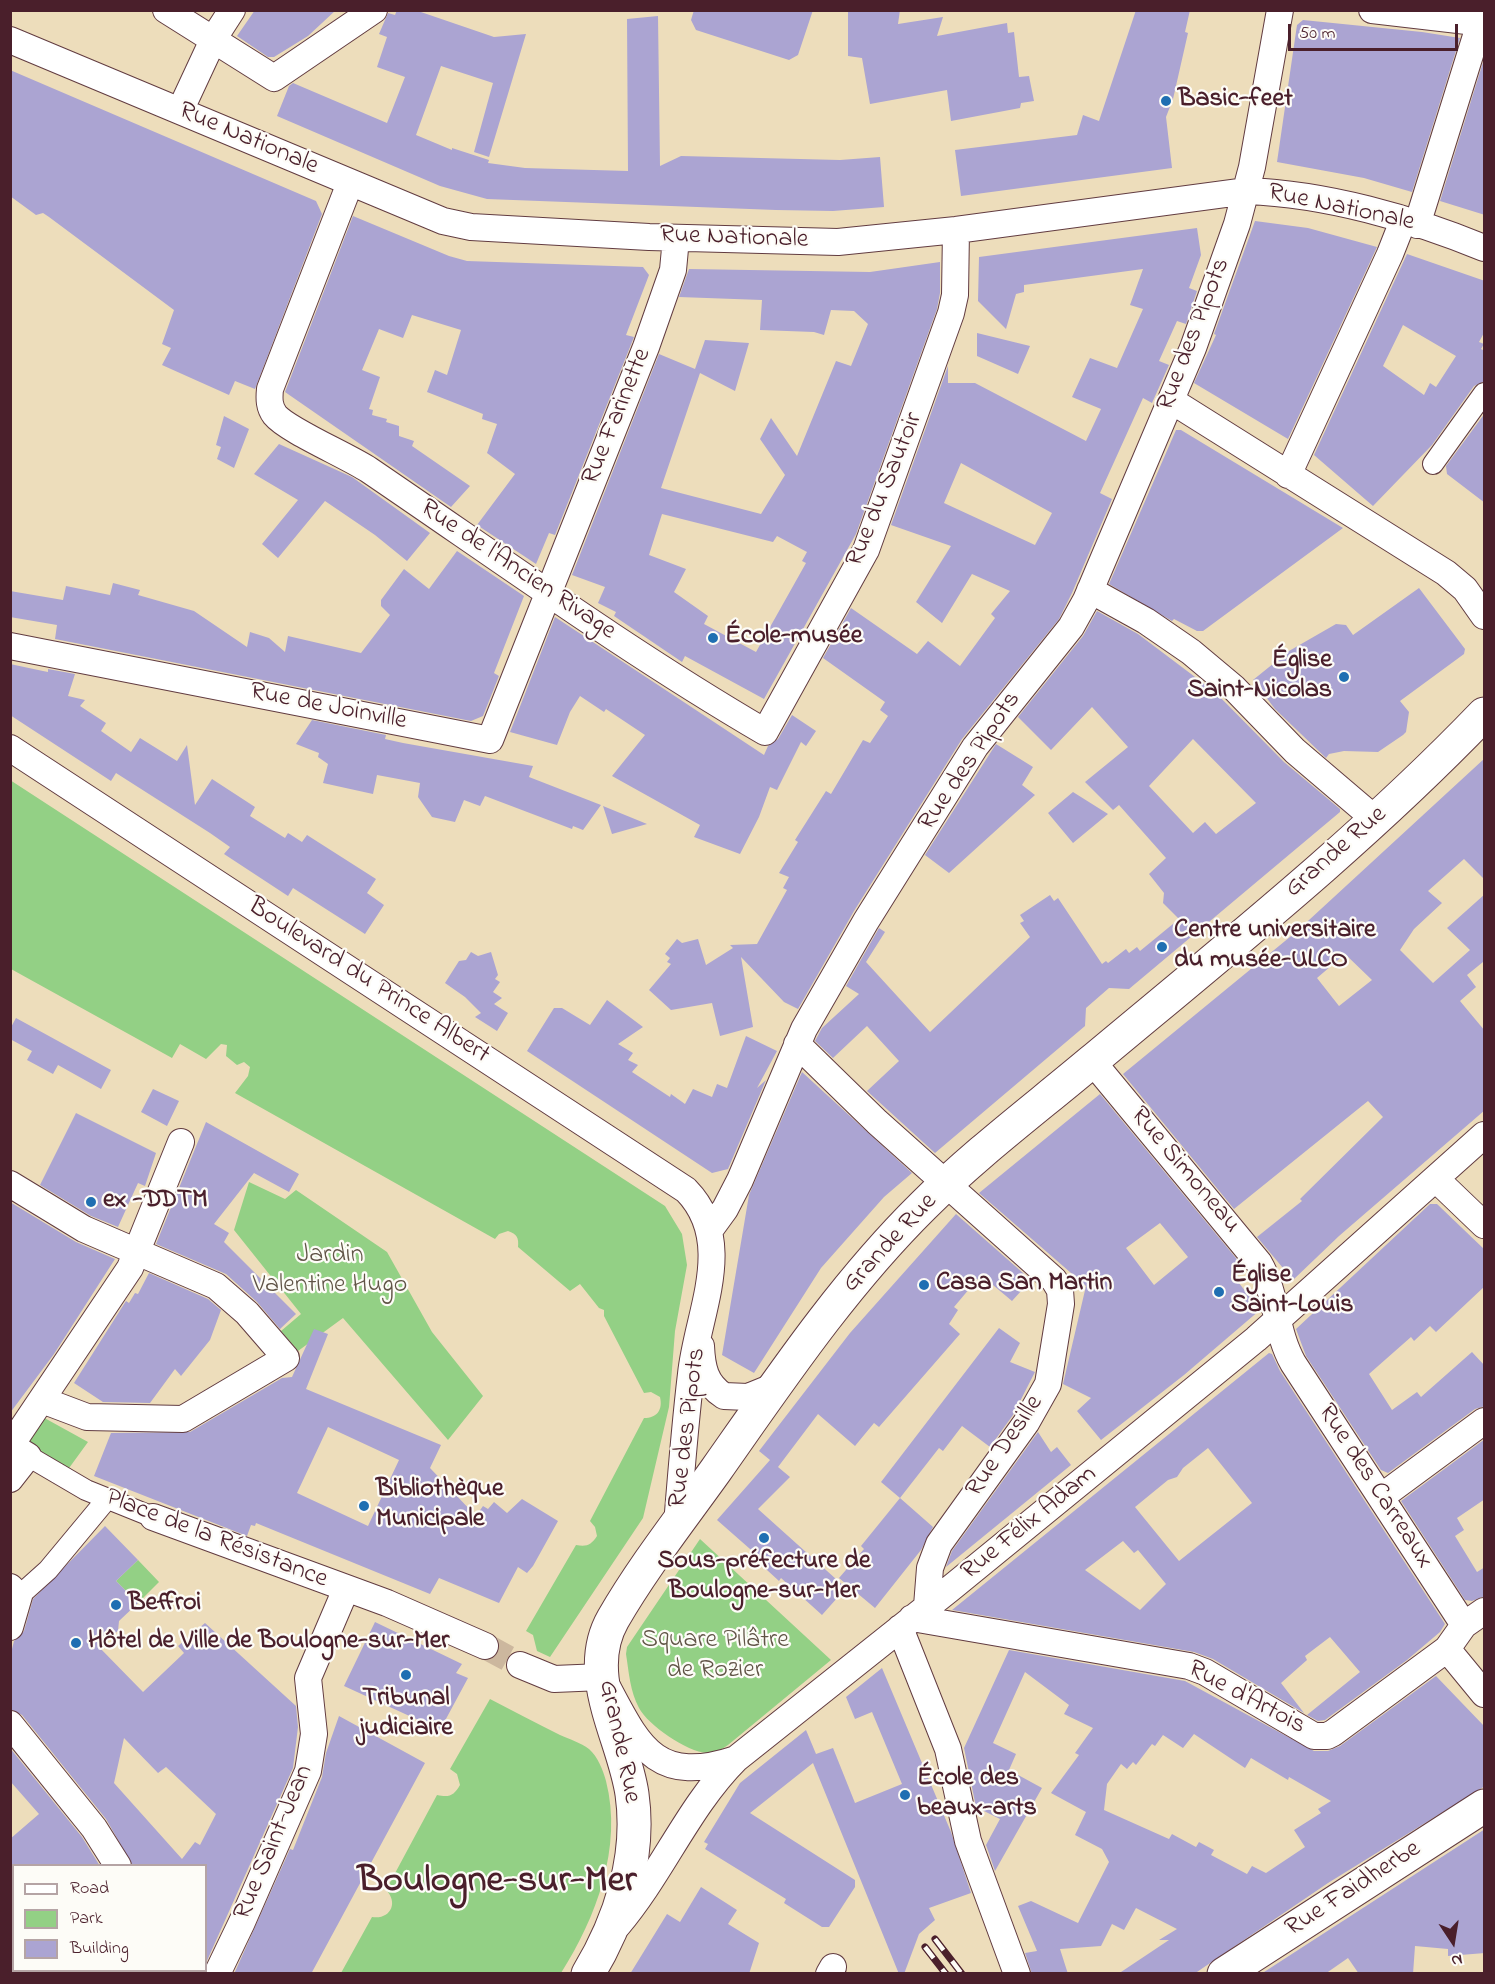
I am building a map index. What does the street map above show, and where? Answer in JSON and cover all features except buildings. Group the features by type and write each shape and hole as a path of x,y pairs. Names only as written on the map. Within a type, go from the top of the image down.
{"main road":[{"name":"Grande Rue","path":"588,1974 618,1913 628,1875 634,1818 630,1781 602,1677 604,1648 612,1620 775,1386 859,1275 946,1185 1376,820 1485,714"},
{"name":"Rue Faidherbe","path":"1224,1974 1485,1806"}],"street":[{"path":"166,10 214,38 274,78 374,10"},
{"path":"180,111 214,38 232,10"},
{"name":"Rue des Pipots","path":"677,1526 691,1371 701,1330 712,1262 709,1232 736,1187 797,1044 866,921 975,747 1071,627 1090,590 1196,341 1247,191 1280,10"},
{"path":"1288,475 1390,254 1410,223 1482,23 1371,10"},
{"name":"Rue Nationale","path":"10,40 443,221 471,227 676,238 838,242 956,230 1247,191 1278,193 1331,203 1410,223 1485,248"},
{"name":"Rue de l'Ancien Rivage","path":"350,183 270,389 271,410 279,419 356,461 548,593 765,732"},
{"name":"Rue du Sautoir","path":"765,732 870,540 951,313 955,295 956,230"},
{"name":"Rue Farinette","path":"548,593 646,347 673,270 676,238"},
{"path":"1433,464 1485,393"},
{"path":"1172,401 1452,577 1485,616"},
{"path":"1090,590 1159,628 1198,657 1234,688 1295,752 1376,820"},
{"name":"Rue de Joinville","path":"10,646 490,740 548,593"},
{"name":"Boulevard du Prince Albert","path":"10,748 686,1190 702,1209 709,1232"},
{"name":"Rue Desille","path":"797,1044 946,1185 1054,1280 1060,1290 1061,1304 1048,1384 1026,1423 939,1544 913,1618"},
{"name":"Rue Simoneau","path":"1092,1061 1260,1263 1271,1287 1277,1320"},
{"name":"Rue Félix Adam","path":"607,1939 657,1872 717,1779 736,1759 913,1618 1277,1320 1485,1135"},
{"path":"10,1479 16,1449 42,1400 122,1281 137,1254 181,1142"},
{"path":"1436,1179 1485,1225"},
{"path":"10,1184 68,1220 137,1254 205,1280 221,1290 248,1313 286,1358 183,1419 80,1416 42,1400"},
{"name":"Rue des Carreaux","path":"1277,1320 1293,1363 1381,1497 1474,1618 1447,1649"},
{"name":"Rue des Pipots","path":"701,1330 704,1372 718,1392 731,1398 748,1397 775,1386"},
{"path":"1381,1497 1485,1421"},
{"name":"Place de la Résistance","path":"16,1449 86,1490 106,1499 346,1589 485,1646"},
{"path":"10,1628 15,1591 48,1570 106,1499"},
{"name":"Place de la Résistance","path":"310,1672 346,1589"},
{"path":"913,1618 948,1749 968,1841 1017,1974"},
{"name":"Rue d'Artois","path":"913,1618 1189,1666 1205,1672 1314,1736 1320,1737 1334,1733 1447,1649"},
{"path":"1447,1649 1485,1695"},
{"path":"520,1665 554,1679 602,1677 641,1744 660,1760 678,1767 699,1768 736,1759"},
{"name":"Rue Saint-Jean","path":"214,1967 242,1922 308,1771 314,1734 310,1672"},
{"path":"10,1724 89,1822 117,1864"}],"green space":[{"path":"10,780 665,1206 682,1234 687,1265 675,1331 669,1407 643,1518 550,1657 537,1651 533,1635 526,1631 576,1545 588,1545 597,1536 595,1527 590,1521 644,1418 656,1415 660,1409 660,1397 651,1392 644,1393 604,1316 604,1310 599,1308 580,1284 570,1291 518,1247 518,1239 514,1234 508,1231 499,1234 495,1239 235,1093 248,1076 250,1067 244,1062 237,1065 226,1056 227,1045 221,1044 206,1059 180,1044 172,1058 11,969"},
{"name":"Jardin Valentine Hugo","path":"249,1182 285,1199 296,1190 387,1252 432,1332 483,1396 448,1440 343,1318 298,1351 281,1331 301,1314 234,1230"},
{"path":"39,1415 88,1442 64,1475 23,1443"},
{"name":"Square Pilâtre de Rozier","path":"700,1539 831,1660 728,1745 716,1752 707,1753 679,1743 644,1715 639,1708 630,1682 626,1654 627,1647"},
{"path":"138,1560 159,1582 138,1603 116,1581"},
{"path":"490,1699 586,1747 598,1760 605,1777 611,1831 608,1856 595,1905 574,1952 561,1973 341,1973 372,1917 384,1916 391,1910 392,1900 386,1890 437,1795 451,1795 460,1785 457,1774 450,1769"}],"tunnel":[{"path":"485,1646 520,1665"}],"railway":[{"path":"935,1939 962,1974"},
{"path":"925,1947 946,1974"}],"place":[{"name":"Basic-feet","path":"1166,101"},
{"name":"École-musée","path":"713,638"},
{"name":"Église Saint-Nicolas","path":"1344,677"},
{"name":"Centre universitaire du musée-ULCO","path":"1162,947"},
{"name":"ex -DDTM","path":"91,1202"},
{"name":"Casa San Martin","path":"924,1285"},
{"name":"Église Saint-Louis","path":"1219,1292"},
{"name":"Bibliothèque Municipale","path":"364,1506"},
{"name":"Sous-préfecture de Boulogne-sur-Mer","path":"764,1538"},
{"name":"Beffroi","path":"116,1605"},
{"name":"Hôtel de Ville de Boulogne-sur-Mer","path":"76,1643"},
{"name":"Tribunal judiciaire","path":"406,1675"},
{"name":"École des beaux-arts","path":"905,1795"}],"district":[{"name":"Boulogne-sur-Mer","path":"497,1884"}]}
